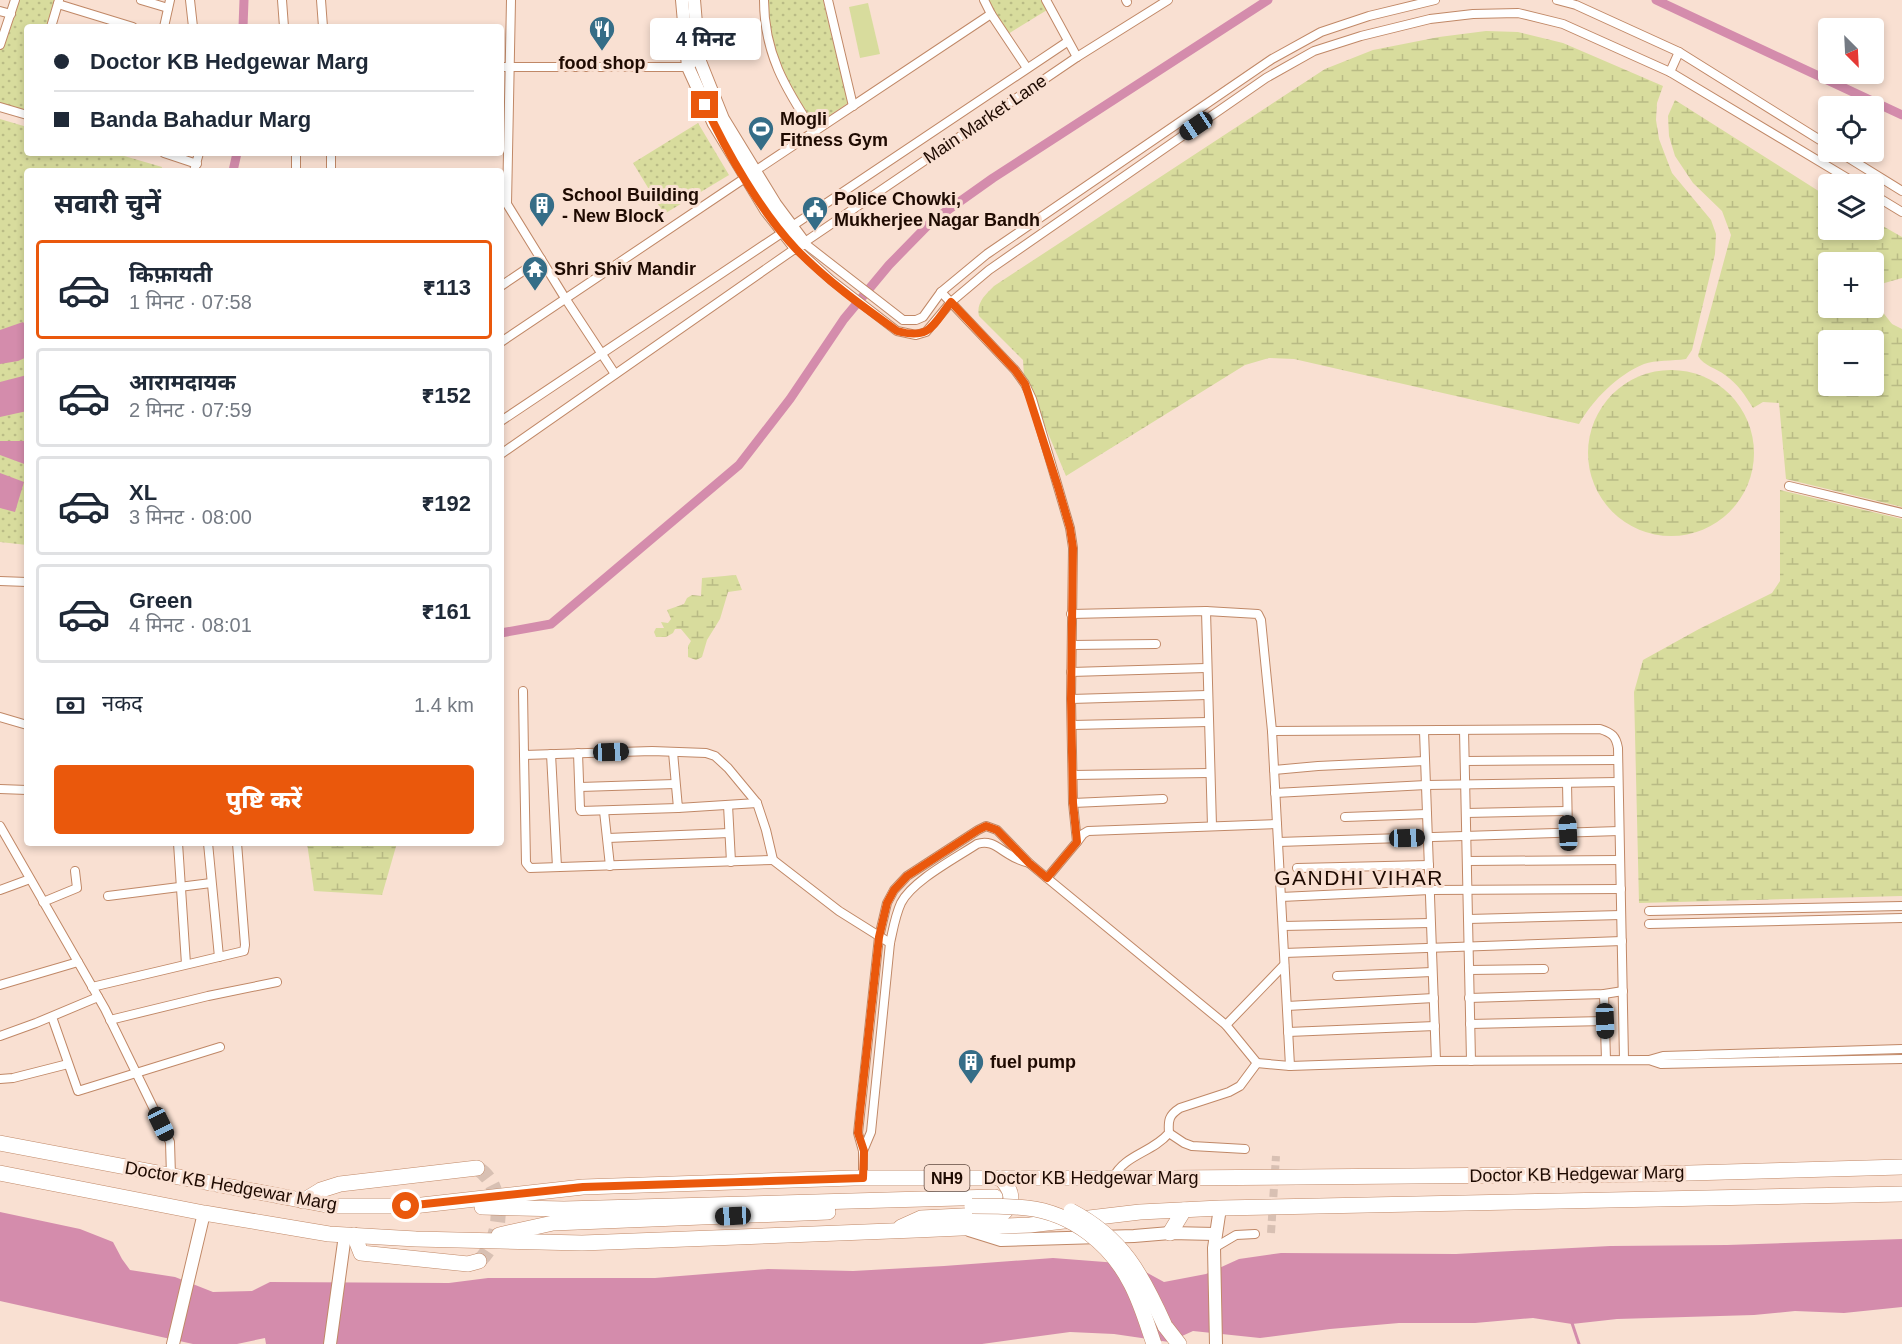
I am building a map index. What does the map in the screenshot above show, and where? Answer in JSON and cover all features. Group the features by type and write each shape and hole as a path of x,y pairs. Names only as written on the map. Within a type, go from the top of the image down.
{"highway":[{"name":"Doctor KB Hedgewar Marg","path":"0,1143 333,1206 413,1206 583,1187 863,1178 1653,1174 1902,1167"},
{"path":"303,1201 321,1190 340,1184 477,1168"},
{"name":"Doctor KB Hedgewar Marg","path":"0,1173 204,1213 329,1234 474,1241 582,1243 1030,1225 1140,1212 1220,1208 1902,1194"},
{"path":"894,1231 921,1218 1002,1214 1011,1203 1011,1193 1008,1185 1000,1178"},
{"path":"474,1241 590,1215 995,1197 1043,1201 1068,1209 1091,1221 1111,1238 1143,1278 1165,1326 1170,1344"},
{"path":"413,1206 590,1215 972,1206 1028,1208 1065,1219 1097,1239 1131,1283 1154,1344"},
{"path":"1170,1233 1184,1210"},
{"path":"350,1235 361,1253 468,1264 479,1261"},
{"path":"1165,1326 1179,1344"}],"street":[{"path":"1,42 15,0"},
{"path":"141,0 169,4 165,24"},
{"path":"190,0 194,24"},
{"path":"282,0 284,24"},
{"path":"321,0 323,24"},
{"path":"511,0 506,67 504,206 615,374"},
{"path":"682,0 688,67 714,124 787,229 837,284 897,331 916,335 926,332 951,302 1006,258 1266,78 1314,51 1361,36 1430,19 1473,14 1518,13 1563,24 1670,72 1840,174"},
{"path":"694,0 699,59 723,119 750,174"},
{"path":"764,0 765,32 781,78 814,132"},
{"path":"828,0 853,106"},
{"path":"982,0 1027,68"},
{"path":"1046,0 1077,57"},
{"name":"Main Market Lane","path":"504,452 800,245 1077,57 1168,0"},
{"path":"800,245 845,275 900,317 916,320 923,317 941,292 987,254 1272,59 1321,32 1370,16 1435,0"},
{"path":"1557,0 1576,5 1679,52 1818,139"},
{"path":"52,24 59,2 116,24"},
{"path":"0,11 11,14"},
{"path":"504,340 991,14"},
{"path":"504,419 1067,42"},
{"path":"1670,72 1679,52"},
{"path":"506,67 688,67 699,59"},
{"path":"0,107 24,112"},
{"path":"170,156 195,168"},
{"path":"1856,162 1902,190"},
{"path":"1884,201 1902,212"},
{"path":"504,284 540,259"},
{"path":"941,292 1015,370 1025,384 1032,399 1070,528 1073,565 1071,614 1073,803 1077,842"},
{"path":"897,331 900,317"},
{"path":"1789,486 1902,513"},
{"path":"0,581 24,582"},
{"path":"1071,614 1206,611 1255,612 1260,617 1272,731 1290,1066"},
{"path":"1206,611 1212,826"},
{"path":"1072,645 1156,644"},
{"path":"1071,672 1206,668"},
{"path":"523,691 526,863 530,868 773,860"},
{"path":"1071,699 1207,694"},
{"path":"0,717 24,724"},
{"path":"1072,725 1208,722"},
{"path":"1272,731 1600,729 1612,732 1616,739 1618,760 1624,1060"},
{"path":"1464,730 1470,1061"},
{"path":"1424,731 1436,1061"},
{"path":"524,755 673,752 706,753 715,756 757,803 773,860 839,911 890,943"},
{"path":"673,752 678,808"},
{"path":"578,753 581,811 757,803"},
{"path":"552,754 556,867"},
{"path":"1465,761 1618,760"},
{"path":"1274,770 1425,761"},
{"path":"1073,775 1209,772"},
{"path":"1275,793 1426,785 1618,782"},
{"path":"1567,783 1568,833"},
{"path":"580,787 675,784"},
{"path":"0,789 24,790"},
{"path":"1073,803 1163,799"},
{"path":"728,805 731,862"},
{"path":"604,811 610,866"},
{"path":"1466,813 1567,811"},
{"path":"1345,817 1427,814"},
{"path":"1047,878 1088,831 1277,824"},
{"path":"0,826 3,839 30,879 98,997 136,1072 170,1142 171,1176"},
{"path":"864,1151 858,1133 879,937 887,903 894,890 907,876 986,826 997,830 1029,863 1226,1024 1257,1063 1290,1066 1436,1061 1648,1060 1663,1056 1902,1048"},
{"path":"1278,842 1619,831"},
{"path":"608,838 729,833"},
{"path":"863,1178 864,1151 871,1132 890,943 902,902 912,887 977,844 988,842 1017,860 1029,863"},
{"path":"178,846 186,964"},
{"path":"208,846 219,957"},
{"path":"92,987 241,953 245,949 237,846"},
{"path":"1467,861 1620,860"},
{"path":"1297,868 1429,865"},
{"path":"43,902 77,888 75,871"},
{"path":"0,890 30,879"},
{"path":"108,896 211,883"},
{"path":"1281,897 1467,889 1621,889"},
{"path":"1648,911 1902,906"},
{"path":"1468,920 1621,915"},
{"path":"1649,924 1902,918"},
{"path":"1283,926 1430,922"},
{"path":"1284,953 1622,941"},
{"path":"0,985 78,962"},
{"path":"1226,1024 1284,965"},
{"path":"1469,970 1544,969"},
{"path":"1338,976 1432,972"},
{"path":"110,1020 278,982"},
{"path":"1469,998 1604,994 1623,991"},
{"path":"1604,994 1606,1060"},
{"path":"0,1036 98,997"},
{"path":"1287,1006 1434,998"},
{"path":"52,1017 78,1091 220,1047"},
{"path":"1470,1024 1605,1021"},
{"path":"1288,1032 1435,1026"},
{"path":"1648,1060 1662,1064 1902,1059"},
{"path":"1169,1133 1168,1118 1173,1112 1240,1086 1257,1063"},
{"path":"0,1079 68,1064"},
{"path":"1169,1133 1192,1146 1245,1149"},
{"path":"1113,1178 1121,1166 1154,1146 1169,1133"},
{"path":"1216,1344 1214,1248 1220,1208"},
{"path":"173,1344 204,1213"},
{"path":"961,1228 1001,1240 1170,1233 1215,1234"},
{"path":"1214,1248 1236,1235 1255,1234"},
{"path":"330,1344 341,1262 350,1235"}],"green space":[{"path":"15,0 59,0 52,24 24,24 23,112 0,105 0,46"},
{"path":"768,0 823,0 848,103 815,125 783,74 768,31"},
{"path":"988,0 1041,0 1047,10 1008,34"},
{"path":"868,3 880,54 860,58 849,7"},
{"path":"1486,31 1518,32 1563,43 1663,86 1657,103 1656,120 1659,139 1672,173 1711,220 1716,234 1715,254 1692,350 1686,359 1644,364 1624,375 1591,406 1579,424 1294,359 1269,358 1245,365 1066,476 1024,376 1023,360 979,316 980,303 987,293 994,286 1325,69 1373,50 1439,37"},
{"path":"1675,100 1818,191 1818,240 1884,240 1884,227 1902,237 1902,278 1884,283 1884,252 1818,252 1818,318 1884,318 1884,314 1892,324 1902,329 1902,507 1786,479 1779,403 1763,402 1753,408 1734,382 1703,362 1698,356 1731,235 1722,211 1693,183 1675,156 1669,136 1668,116"},
{"path":"0,119 24,126 24,156 124,156 162,167 24,168 24,545 0,542"},
{"path":"698,123 729,175 664,214 633,163"},
{"path":"1671,370 1703,376 1730,394 1748,421 1754,453 1748,485 1730,512 1703,530 1671,536 1639,530 1612,512 1594,485 1588,453 1594,421 1612,394 1639,376"},
{"path":"1780,490 1902,519 1902,896 1639,903 1634,692 1643,660 1772,593 1780,581"},
{"path":"736,575 742,590 728,592 720,619 707,640 702,657 696,660 688,657 688,646 691,641 681,629 675,629 666,637 656,637 654,632 656,628 664,628 661,622 668,623 671,619 667,610 684,604 692,595 701,596 702,578"},
{"path":"307,846 396,846 382,895 314,891"}],"shaded area":[{"path":"23,322 24,358 0,364 0,330"},
{"path":"24,376 24,412 0,417 0,382"},
{"path":"0,441 24,441 24,464 0,455"},
{"path":"0,473 24,482 15,512 0,508"},
{"path":"0,1212 80,1229 113,1242 130,1270 175,1277 213,1292 252,1291 270,1282 449,1283 488,1278 655,1278 768,1269 853,1271 1053,1258 1131,1264 1164,1282 1206,1274 1239,1259 1281,1253 1456,1254 1610,1246 1727,1245 1902,1239 1902,1307 1844,1313 1795,1311 1754,1315 1617,1319 1572,1324 1533,1318 1475,1323 1399,1323 1260,1338 1193,1331 1169,1342 1114,1334 1070,1332 982,1344 266,1344 265,1338 237,1344 193,1344 0,1301"}],"waterway":[{"path":"243,24 244,0"},
{"path":"504,632 551,624 739,465 790,399 844,319 889,265 931,222 993,178 1268,0"},
{"path":"1656,0 1902,115"},
{"path":"234,168 236,156"},
{"path":"1571,1320 1579,1344"}],"tunnel":[{"path":"1271,1233 1276,1156"},
{"path":"477,1168 487,1176 493,1187 498,1213 493,1240 479,1261"}],"place":[{"name":"food shop","path":"602,52"},
{"name":"Mogli Fitness Gym","path":"761,152"},
{"name":"School Building - New Block","path":"542,228"},
{"name":"Police Chowki, Mukherjee Nagar Bandh","path":"815,232"},
{"name":"Shri Shiv Mandir","path":"535,292"},
{"name":"fuel pump","path":"971,1085"}],"district":[{"name":"GANDHI VIHAR","path":"1359,877"}],"route":[{"path":"406,1206 583,1187 863,1178 864,1151 858,1133 860,1112 879,937 887,903 894,890 907,876 986,826 997,830 1047,878 1077,842 1073,803 1071,699 1073,548 1070,528 1032,399 1025,384 1015,370 951,302 926,332 916,335 909,334 897,331 831,280 796,248 766,210 724,142 705,105"}]}
